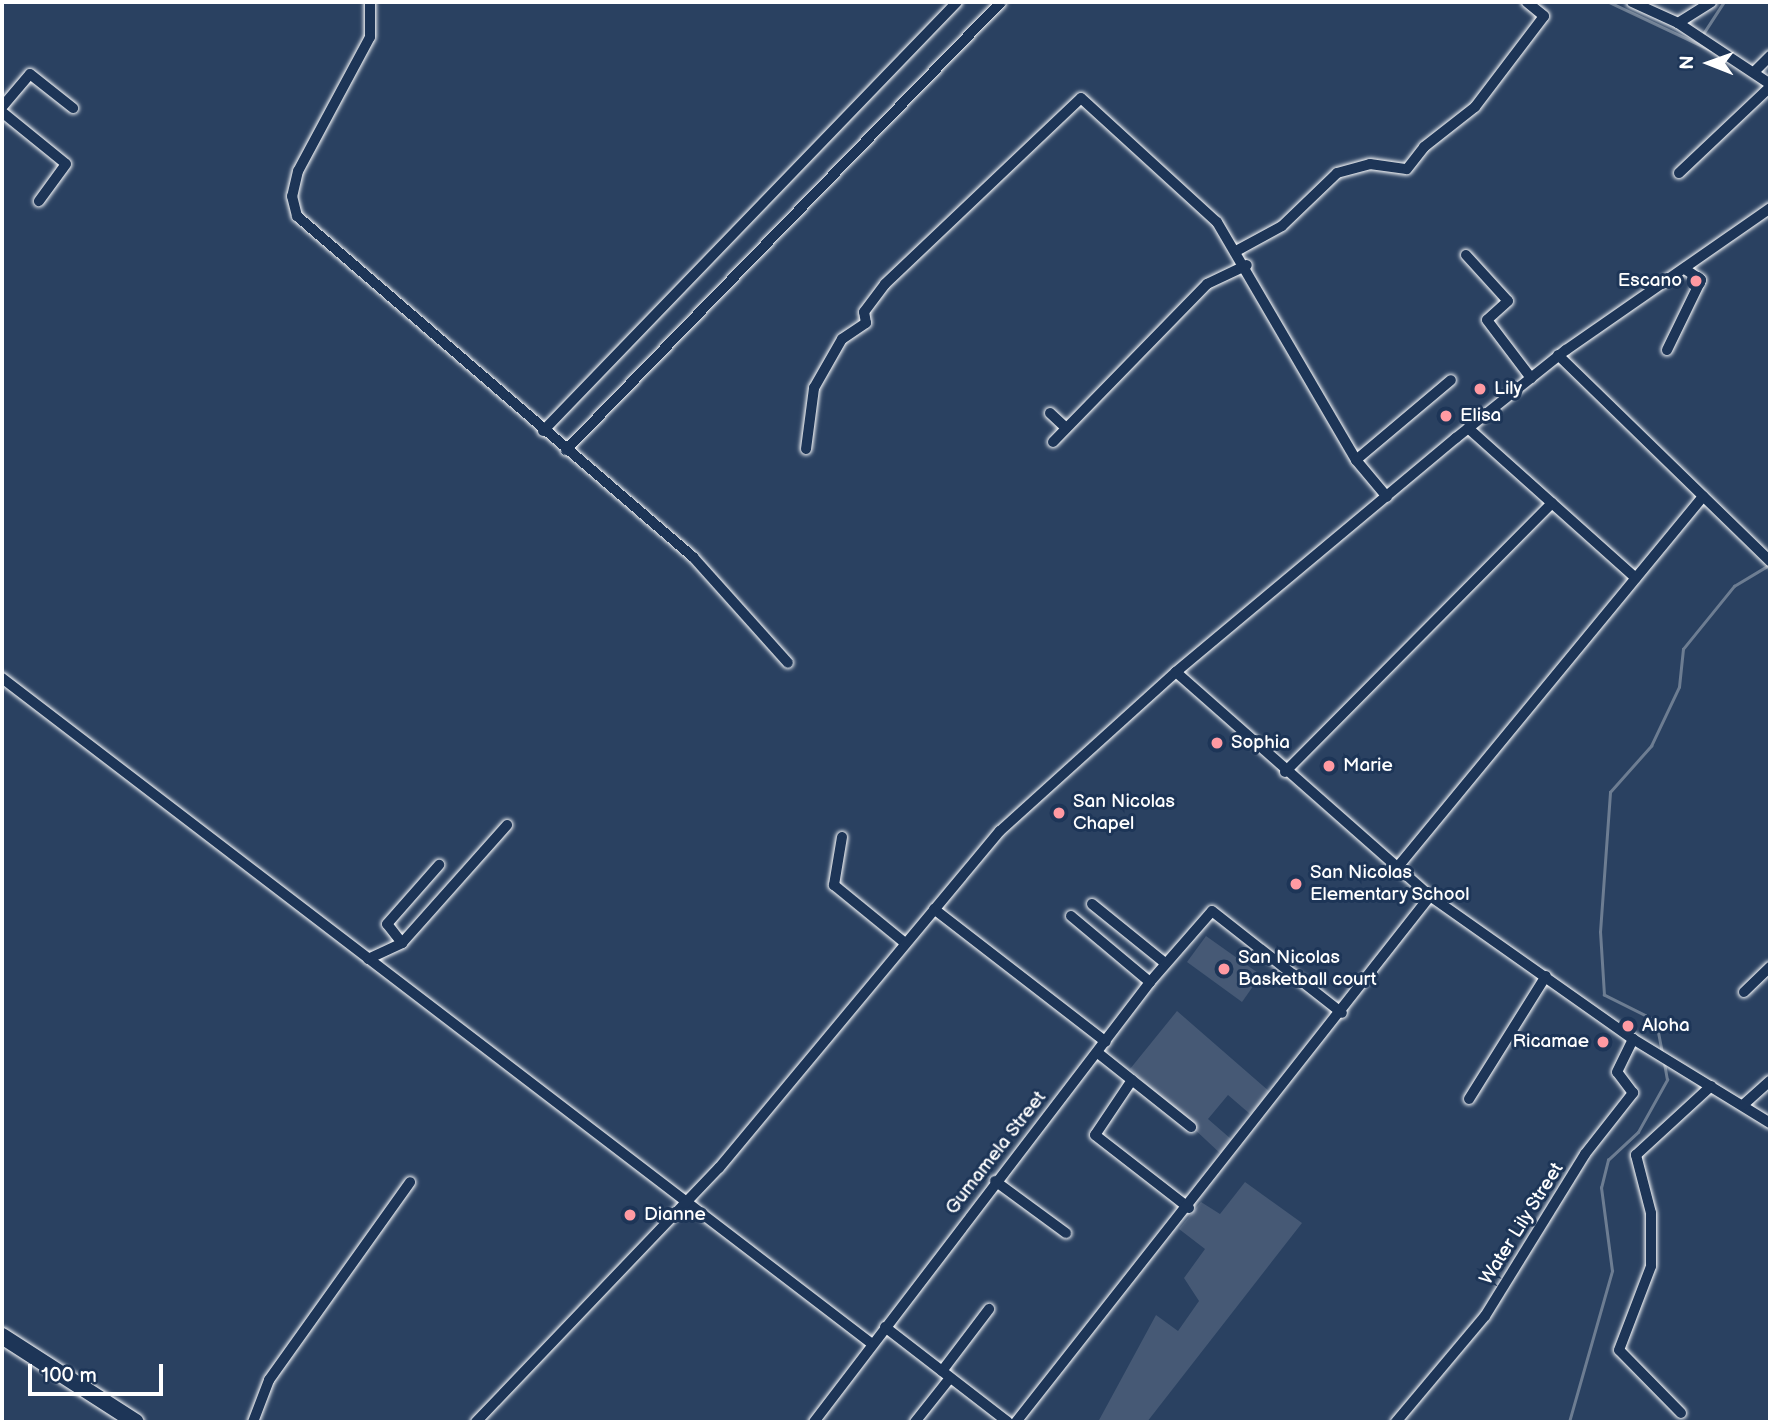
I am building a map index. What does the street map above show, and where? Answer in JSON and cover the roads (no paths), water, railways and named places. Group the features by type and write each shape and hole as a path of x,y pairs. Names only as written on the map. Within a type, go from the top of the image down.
{"main road":[{"path":"2,1336 136,1422"}],"street":[{"path":"370,2 370,37 298,171 297,216 565,450 693,557 788,663"},
{"path":"543,431 957,2"},
{"path":"565,450 1001,2"},
{"path":"1238,250 1282,226 1337,173 1370,164 1407,170 1424,147 1475,107 1544,16 1527,2"},
{"path":"1632,2 1678,23 1770,85 1679,173"},
{"path":"1678,23 1711,2"},
{"path":"1754,72 1770,56"},
{"path":"2,107 30,74 74,108"},
{"path":"806,449 814,388 842,339 866,323 864,312 885,284 1078,99 1176,180 1238,250 1356,460 1387,497"},
{"path":"2,112 66,164 39,201"},
{"path":"476,1422 687,1204 1000,831 1176,672 1558,355 1686,270 1770,208"},
{"path":"1466,255 1508,300 1487,320 1531,378"},
{"path":"1053,442 1207,284 1247,265"},
{"path":"1667,350 1700,280 1686,270"},
{"path":"1558,355 1770,561"},
{"path":"1356,460 1451,380"},
{"path":"1050,413 1066,428"},
{"path":"1468,428 1636,578"},
{"path":"1396,869 1703,496"},
{"path":"1284,772 1552,503"},
{"path":"1176,672 1284,772 1430,896 1633,1039 1770,1123"},
{"path":"2,678 872,1344"},
{"path":"368,959 402,943 507,825"},
{"path":"842,837 834,885 905,943"},
{"path":"402,943 387,924 439,865"},
{"path":"1016,1422 1189,1208 1430,896"},
{"path":"1092,904 1164,964"},
{"path":"934,909 1106,1042"},
{"name":"Gumamela Street","path":"814,1422 995,1181 1098,1053 1164,964 1212,911 1342,1013"},
{"path":"1071,916 1150,982"},
{"path":"1744,992 1770,967"},
{"path":"1469,1099 1546,976"},
{"name":"Water Lily Street","path":"1396,1422 1485,1316 1585,1154 1633,1093 1617,1072 1633,1039"},
{"path":"1098,1053 1191,1128"},
{"path":"1132,1080 1095,1135 1189,1208"},
{"path":"1743,1105 1770,1081"},
{"path":"1682,1413 1619,1350 1651,1266 1651,1213 1636,1155 1711,1086"},
{"path":"995,1181 1066,1233"},
{"path":"253,1422 269,1380 410,1182"},
{"path":"915,1422 989,1309"},
{"path":"885,1327 1004,1421"}],"waterway":[{"path":"1609,2 1711,50"},
{"path":"1703,34 1724,2"},
{"path":"1662,1053 1656,1021 1604,995 1600,932 1610,792 1651,746 1679,687 1683,649 1734,586 1769,565"},
{"path":"1569,1422 1612,1271 1601,1188 1608,1160 1638,1132 1667,1080 1664,1063"}],"place":[{"name":"Escano","path":"1696,281"},
{"name":"Lily","path":"1480,389"},
{"name":"Elisa","path":"1446,416"},
{"name":"Sophia","path":"1217,743"},
{"name":"Marie","path":"1329,766"},
{"name":"San Nicolas Chapel","path":"1059,813"},
{"name":"San Nicolas Elementary School","path":"1296,884"},
{"name":"San Nicolas Basketball court","path":"1224,969"},
{"name":"Aloha","path":"1628,1026"},
{"name":"Ricamae","path":"1603,1042"},
{"name":"Dianne","path":"630,1215"}]}
